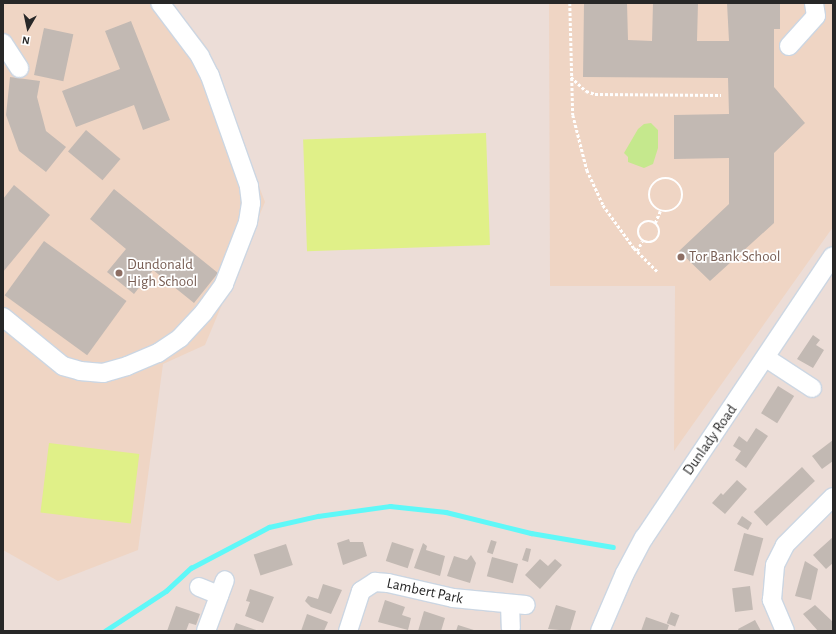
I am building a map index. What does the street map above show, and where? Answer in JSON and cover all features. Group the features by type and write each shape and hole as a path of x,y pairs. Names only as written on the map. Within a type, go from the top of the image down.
{"street":[{"path":"3,317 63,366 80,371 103,373 128,366 158,353 180,338 204,312 224,284 248,222 251,203 249,186 210,76 196,51 160,3"},
{"path":"789,46 816,16 814,3"},
{"path":"3,42 19,68"},
{"name":"Dunlady Road","path":"600,631 625,573 644,538 833,256"},
{"path":"766,358 812,388"},
{"path":"784,631 772,600 775,565 785,545 833,497"},
{"name":"Lambert Park","path":"348,631 361,591 375,582 388,582 453,598 518,605 511,628"},
{"path":"199,588 222,588 206,631"}],"path":[{"path":"570,3 573,115 587,170 603,205 637,251 658,272"},
{"path":"571,77 586,91 595,94 721,95"},
{"path":"660,179 672,179 677,182 683,192 681,203 673,211 660,211 650,198 651,187 660,179"},
{"path":"655,223 660,211"},
{"path":"647,221 655,223 659,228 659,238 651,243 642,241 638,236 639,226 647,221"},
{"path":"637,251 642,241"}],"shaded area":[{"name":"Dundonald High School","path":"3,3 172,3 205,45 265,202 205,345 163,364 138,550 58,581 3,550"},
{"name":"Tor Bank School","path":"549,3 833,3 833,227 674,451 675,286 550,286"}],"green space":[{"path":"651,123 658,130 658,148 653,164 644,168 628,162 628,157 624,153 638,129 644,124"},
{"path":"486,133 490,245 307,251 303,139"},
{"path":"49,443 139,454 131,524 40,512"}],"building":[{"path":"584,3 627,3 628,40 652,41 653,3 698,3 697,41 729,41 727,3 780,3 780,29 774,29 774,87 805,123 774,153 774,223 710,281 679,251 729,204 729,158 674,159 674,115 729,114 728,78 583,77"},
{"path":"131,21 170,120 143,130 134,105 76,127 62,91 120,69 105,31"},
{"path":"44,28 73,34 63,81 34,75"},
{"path":"10,77 40,81 37,97 46,131 66,147 46,172 19,151 6,115"},
{"path":"86,130 120,159 102,180 68,151"},
{"path":"14,185 50,215 3,272 3,199"},
{"path":"114,189 218,273 194,303 153,270 134,294 107,272 126,249 90,219"},
{"path":"44,241 127,301 87,355 5,295"},
{"path":"813,335 820,340 816,345 824,350 813,368 797,359"},
{"path":"778,386 794,396 777,423 761,413"},
{"path":"756,428 768,436 746,468 735,460 741,451 733,446 739,436 747,442"},
{"path":"833,440 833,461 822,469 812,456"},
{"path":"802,467 815,481 767,526 754,512"},
{"path":"737,480 747,489 725,514 712,503 721,493 723,495"},
{"path":"742,516 752,523 748,530 737,524"},
{"path":"744,533 763,538 753,576 734,571"},
{"path":"833,537 833,563 826,569 813,555"},
{"path":"349,539 350,542 363,542 367,556 343,565 337,543"},
{"path":"491,540 497,542 493,554 487,552"},
{"path":"392,542 414,549 408,568 386,561"},
{"path":"423,543 427,546 426,550 445,556 440,576 414,568"},
{"path":"286,544 293,565 260,575 254,555"},
{"path":"526,548 531,549 528,562 522,560"},
{"path":"471,555 476,563 470,583 447,576 454,556 467,560"},
{"path":"492,557 518,564 513,583 487,576"},
{"path":"540,559 548,566 555,559 562,565 540,589 525,575"},
{"path":"805,561 818,569 811,600 795,596"},
{"path":"323,584 342,590 331,614 311,607 305,601 308,596 318,599"},
{"path":"750,586 753,610 735,612 732,588"},
{"path":"250,589 274,597 263,623 245,616 250,602 246,601"},
{"path":"385,600 405,607 402,615 411,618 408,630 378,622"},
{"path":"556,605 576,611 570,631 548,629"},
{"path":"815,605 833,622 833,631 818,631 803,614"},
{"path":"176,606 200,614 196,625 189,623 186,631 167,631"},
{"path":"424,611 445,618 441,631 418,631"},
{"path":"671,612 679,615 675,626 667,623"},
{"path":"307,614 328,622 324,631 301,631"},
{"path":"646,617 669,625 667,631 641,631"},
{"path":"755,620 761,631 739,631 738,629"},
{"path":"236,623 259,631 233,631"},
{"path":"458,625 477,631 456,631"}],"waterway":[{"path":"105,631 166,591 191,568 269,527 318,516 390,506 446,512 531,533 613,547"}],"place":[{"name":"Tor Bank School","path":"681,257"},
{"name":"Dundonald High School","path":"119,273"}]}
